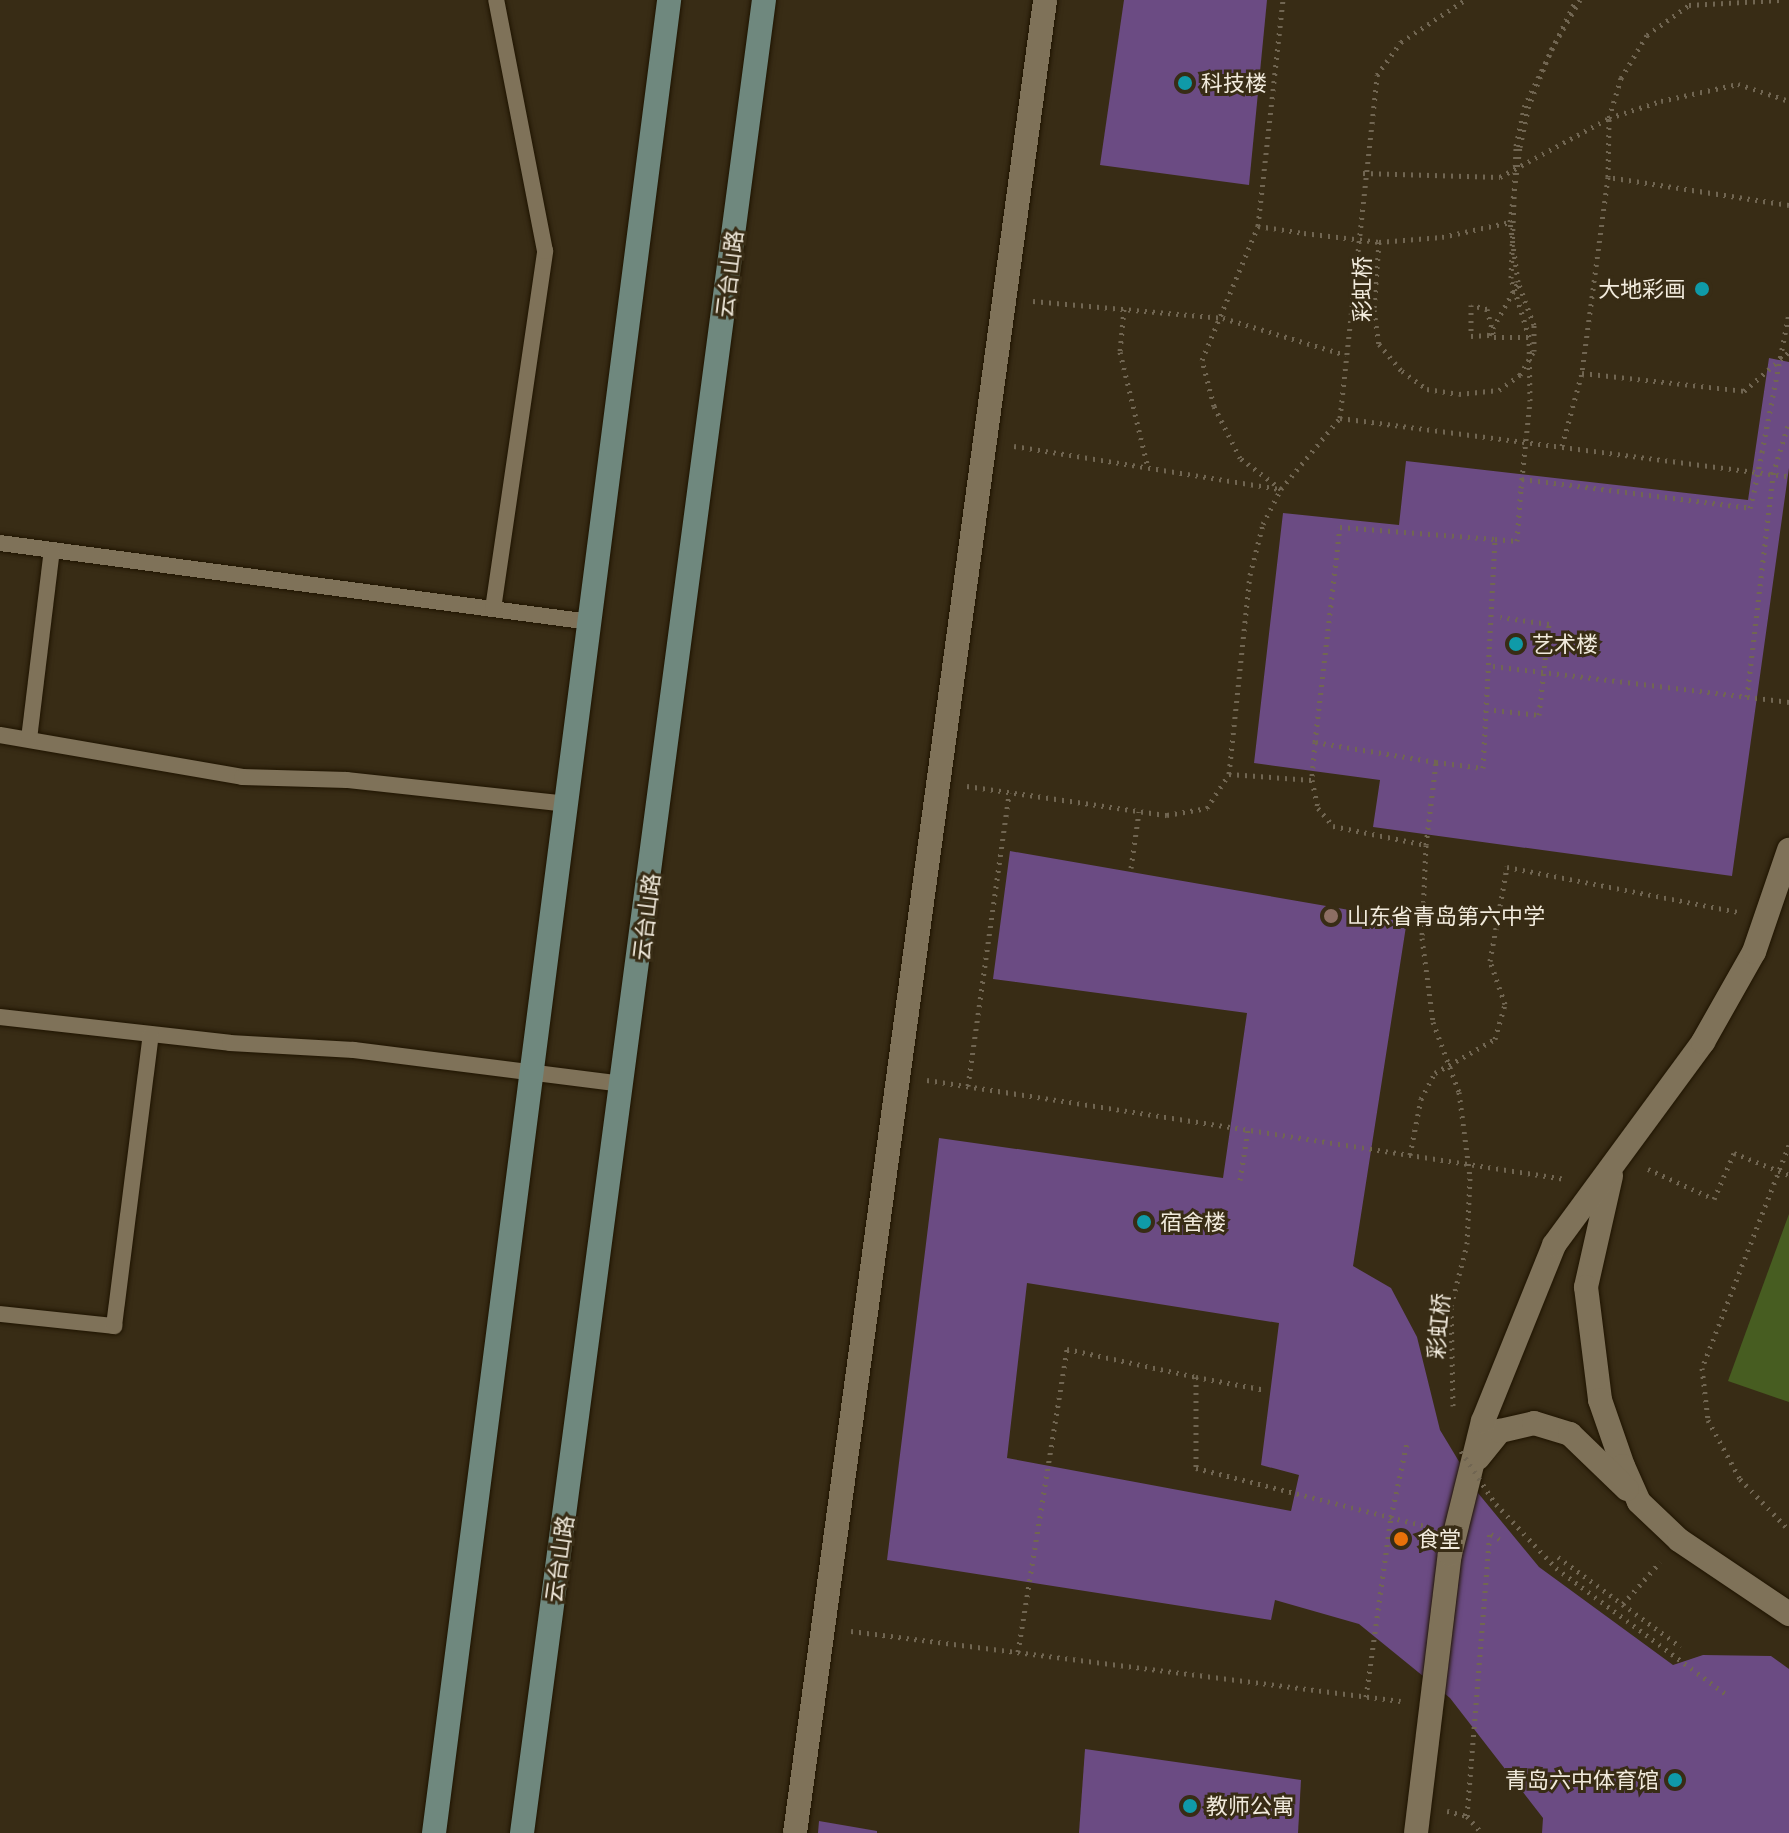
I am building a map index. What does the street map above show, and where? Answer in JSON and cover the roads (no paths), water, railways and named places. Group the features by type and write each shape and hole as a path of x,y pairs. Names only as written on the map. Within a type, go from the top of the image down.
{"main road":[{"path":"434,1833 669,0"},
{"name":"云台山路","path":"522,1833 764,0"}],"street":[{"path":"795,1833 1045,0"},
{"path":"1416,1833 1430,1705 1460,1501 1483,1421 1554,1245 1703,1042 1754,952 1789,850"},
{"path":"1618,1155 1586,1287 1588,1337 1600,1400 1639,1502"},
{"path":"1460,1501 1480,1453 1500,1431 1534,1423 1570,1434 1679,1540 1789,1614"}],"lane":[{"path":"493,609 545,251 496,0"},
{"path":"0,543 590,622"},
{"path":"29,739 52,550"},
{"path":"0,735 242,777 347,780 567,804"},
{"path":"0,1017 151,1034 354,1050 623,1084"},
{"path":"0,1314 114,1326 151,1034"}],"place":[{"name":"科技楼","path":"1185,83"},
{"name":"大地彩画","path":"1702,289"},
{"name":"艺术楼","path":"1516,644"},
{"name":"山东省青岛第六中学","path":"1331,916"},
{"name":"宿舍楼","path":"1144,1222"},
{"name":"食堂","path":"1401,1539"},
{"name":"青岛六中体育馆","path":"1675,1780"},
{"name":"教师公寓","path":"1190,1806"}]}
